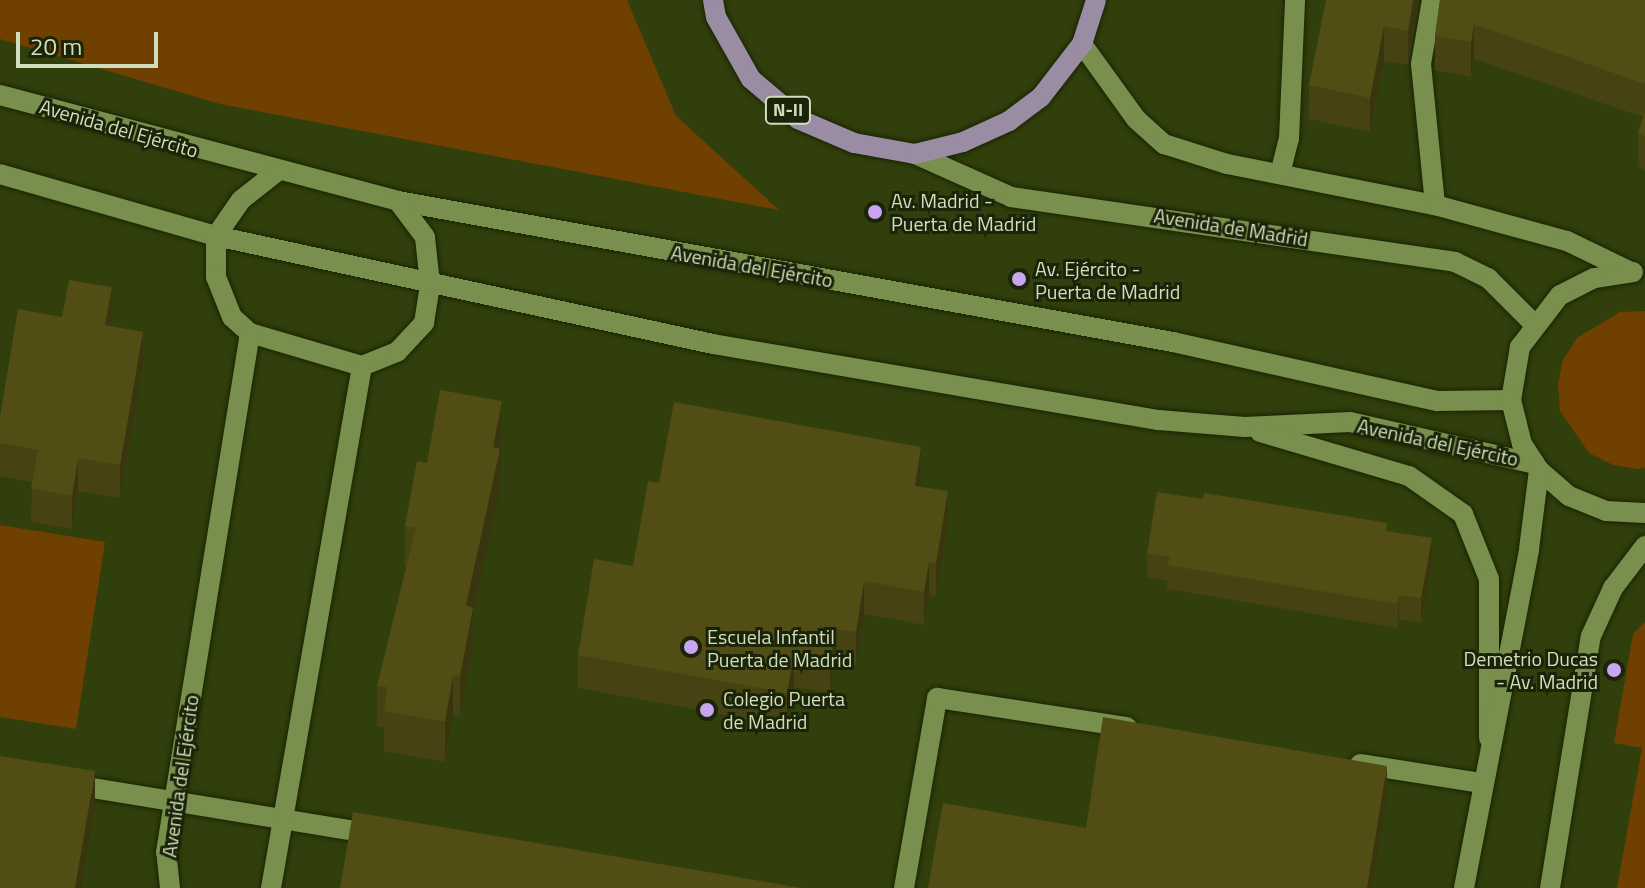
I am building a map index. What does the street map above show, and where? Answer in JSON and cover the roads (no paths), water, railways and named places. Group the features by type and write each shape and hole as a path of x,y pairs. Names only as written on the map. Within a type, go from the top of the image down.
{"main road":[{"name":"N-II","path":"713,0 716,17 751,79 798,119 854,143 915,154 963,142 1009,121 1041,97 1082,44 1096,0"}],"street":[{"path":"1280,174 1289,139 1295,0"},
{"path":"1432,0 1421,64 1435,205"},
{"path":"1082,44 1136,119 1164,144 1280,174 1435,205 1567,241 1638,273"},
{"name":"Avenida del Ejército","path":"0,95 398,201 1173,342 1438,401 1511,400"},
{"name":"Avenida de Madrid","path":"915,154 1011,197 1455,262 1488,278 1533,323"},
{"path":"279,170 241,200 216,236 216,277 232,317 250,333 362,366 397,352 424,323 430,284 425,237 398,201"},
{"name":"Avenida del Ejército","path":"0,174 216,236 713,344 1159,420 1245,427 1350,422 1537,467"},
{"path":"1638,273 1594,278 1560,295 1533,323 1520,347 1511,400 1522,444 1537,467 1569,496 1606,511 1645,513"},
{"name":"Avenida del Ejército","path":"170,888 166,852 250,333"},
{"path":"271,888 286,821 362,366"},
{"name":"Avenida del Ejército","path":"1245,427 1409,476 1463,514 1489,579 1489,738"},
{"path":"1464,888 1489,738 1529,549 1537,467"},
{"path":"1550,888 1591,636 1613,588 1645,546"},
{"path":"904,888 937,698 1143,730"},
{"path":"1344,761 1482,783"},
{"path":"43,779 174,804 396,838"}],"place":[{"name":"Av. Madrid - Puerta de Madrid","path":"875,212"},
{"name":"Av. Ejército - Puerta de Madrid","path":"1019,279"},
{"name":"Escuela Infantil Puerta de Madrid","path":"691,647"},
{"name":"Demetrio Ducas - Av. Madrid","path":"1614,670"},
{"name":"Colegio Puerta de Madrid","path":"707,710"}]}
